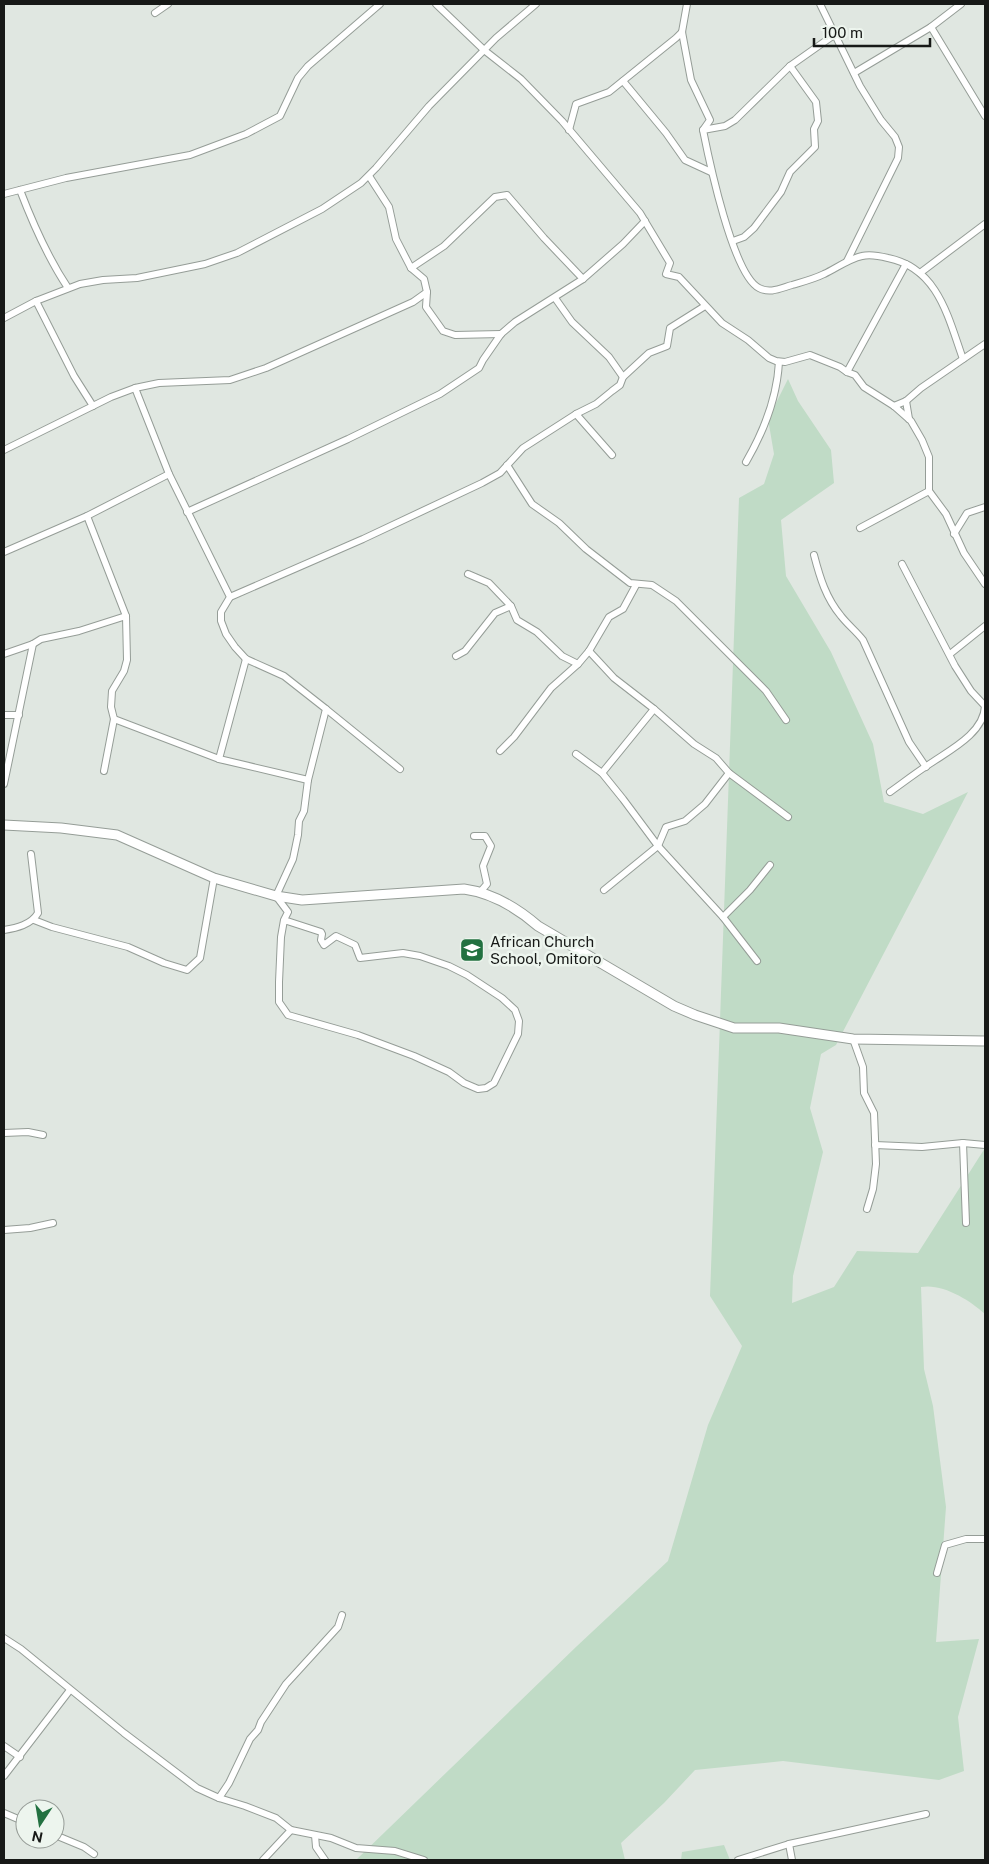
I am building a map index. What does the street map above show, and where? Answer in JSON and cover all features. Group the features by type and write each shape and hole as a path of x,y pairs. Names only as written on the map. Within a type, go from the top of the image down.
{"main road":[{"path":"4,825 61,828 116,835 214,878 276,896 302,900 464,888 481,891 520,911 538,926 674,1006 695,1016 734,1028 779,1028 853,1039 985,1041"}],"street":[{"path":"155,13 168,4"},
{"path":"4,194 66,178 190,155 246,134 280,116 298,78 308,66 380,4"},
{"path":"436,4 484,50 521,79 569,130 645,221 670,263 666,274 679,277 722,323 748,340 769,358 779,362 810,355 840,366 855,376 864,387 894,406 909,419 917,428 929,457 929,491 946,514 964,553 985,584"},
{"path":"4,318 36,301 68,288 103,280 137,278 161,274 205,264 237,253 322,209 369,176 429,106 484,50 536,4"},
{"path":"687,4 682,32 691,80 710,120 703,130 711,172 732,241 743,270 751,282 760,289 771,291 823,275 847,261 863,255 877,255 896,259 920,273 938,294 963,359"},
{"path":"820,4 854,73 882,120 895,137 899,147 898,158 847,261"},
{"path":"854,73 931,27 961,4"},
{"path":"931,27 985,116"},
{"path":"569,130 576,104 609,92 682,32"},
{"path":"703,130 725,126 735,120 790,66 834,35"},
{"path":"732,241 744,237 754,228 781,192 790,172 815,146 814,129 818,121 816,102 790,66"},
{"path":"623,81 666,133 685,160 711,172"},
{"path":"369,176 389,207 396,239 411,268 424,279 427,292 426,307 443,330 455,336 501,334"},
{"path":"20,190 33,223 68,288"},
{"path":"411,268 444,246 495,197 501,194 507,195 583,279"},
{"path":"187,512 348,439 440,394 479,368 501,334 521,317 555,298 583,279 623,244 645,221"},
{"path":"920,273 985,224"},
{"path":"847,372 906,264"},
{"path":"4,450 110,397 135,388 159,383 230,380 266,368 413,302 427,292"},
{"path":"555,298 572,322 609,357 623,376"},
{"path":"36,301 74,376 93,406"},
{"path":"400,769 284,676 246,659 226,634 221,621 221,612 230,598 443,503 494,476 523,448 576,414 596,404 620,385 623,376 649,353 667,346 670,328 705,306"},
{"path":"487,334 492,347"},
{"path":"894,406 906,401 921,388 985,344"},
{"path":"746,462 766,421 778,381 779,362"},
{"path":"135,388 169,474 230,598"},
{"path":"906,401 909,419"},
{"path":"576,414 612,455"},
{"path":"507,465 532,504 559,523 586,549 630,583 652,586 676,601 766,691 786,720"},
{"path":"4,552 87,516 169,474"},
{"path":"860,528 929,491"},
{"path":"954,534 967,513 985,507"},
{"path":"87,516 126,616 127,660 124,671 112,691 111,707 114,719 104,771"},
{"path":"814,555 819,576 828,597 842,618 854,628 863,640 909,742 926,767"},
{"path":"890,792 958,748 977,726 985,712 985,706 971,691 955,666 902,564"},
{"path":"468,574 489,583 512,606 517,620 537,632 562,656 578,664"},
{"path":"500,751 514,737 551,688 578,664 589,651 609,617 623,609 636,585"},
{"path":"456,656 465,651 495,613 512,606"},
{"path":"4,654 33,644 40,639 78,631 126,616"},
{"path":"950,654 985,626"},
{"path":"4,784 33,644"},
{"path":"589,651 614,678 654,709 694,744 716,758 730,773 788,817"},
{"path":"219,759 246,659"},
{"path":"602,773 654,709"},
{"path":"284,920 321,932 321,940 324,945 336,936 355,945 360,958 403,953 420,956 449,966 502,998 515,1010 519,1021 518,1034 494,1083 486,1088 478,1089 464,1083 449,1072 414,1056 358,1035 288,1015 280,1002 280,937 284,920 288,912 276,896 293,859 299,821 304,811 308,780 326,710"},
{"path":"4,715 18,715"},
{"path":"114,719 219,759 308,780"},
{"path":"576,754 602,773 658,846 723,917 757,961"},
{"path":"604,890 658,846 666,827 685,821 706,804 730,773"},
{"path":"474,836 485,836 491,846 483,866 487,884 481,891"},
{"path":"4,930 16,928 34,920 38,913 31,854"},
{"path":"723,917 750,890 770,865"},
{"path":"34,920 52,928 128,946 164,963 187,970 200,958 214,878"},
{"path":"853,1039 863,1067 864,1093 874,1113 876,1164 873,1189 867,1209"},
{"path":"4,1132 28,1132 43,1135"},
{"path":"875,1145 922,1147 963,1143 985,1145"},
{"path":"963,1143 966,1223"},
{"path":"4,1230 30,1228 53,1223"},
{"path":"938,1573 944,1545 966,1539 985,1540"},
{"path":"218,1798 231,1778 250,1739 258,1730 261,1722 286,1684 338,1627 342,1615"},
{"path":"4,1638 21,1648 70,1690 197,1788 218,1798 276,1818 291,1830 315,1835 356,1848 396,1851 424,1860"},
{"path":"4,1776 70,1690"},
{"path":"4,1746 20,1757"},
{"path":"738,1860 789,1844 926,1814"},
{"path":"263,1860 291,1830"},
{"path":"315,1835 316,1847 325,1860"},
{"path":"65,1838 94,1854"},
{"path":"789,1844 792,1860"}],"green space":[{"path":"788,379 798,401 831,450 834,483 781,520 786,576 831,652 873,744 884,802 923,814 968,792 836,1045 821,1054 810,1108 823,1152 793,1276 792,1303 834,1287 857,1251 918,1253 985,1148 985,1314 972,1303 947,1290 929,1286 921,1287 924,1369 933,1406 946,1507 936,1642 979,1639 958,1717 964,1771 939,1780 783,1761 695,1770 664,1803 621,1843 625,1860 356,1860 577,1646 668,1561 708,1425 742,1346 710,1296 739,498 764,484 774,454 768,419"},
{"path":"724,1845 730,1860 681,1860 682,1852"}],"place":[{"name":"African Church School, Omitoro","path":"472,950"}]}
